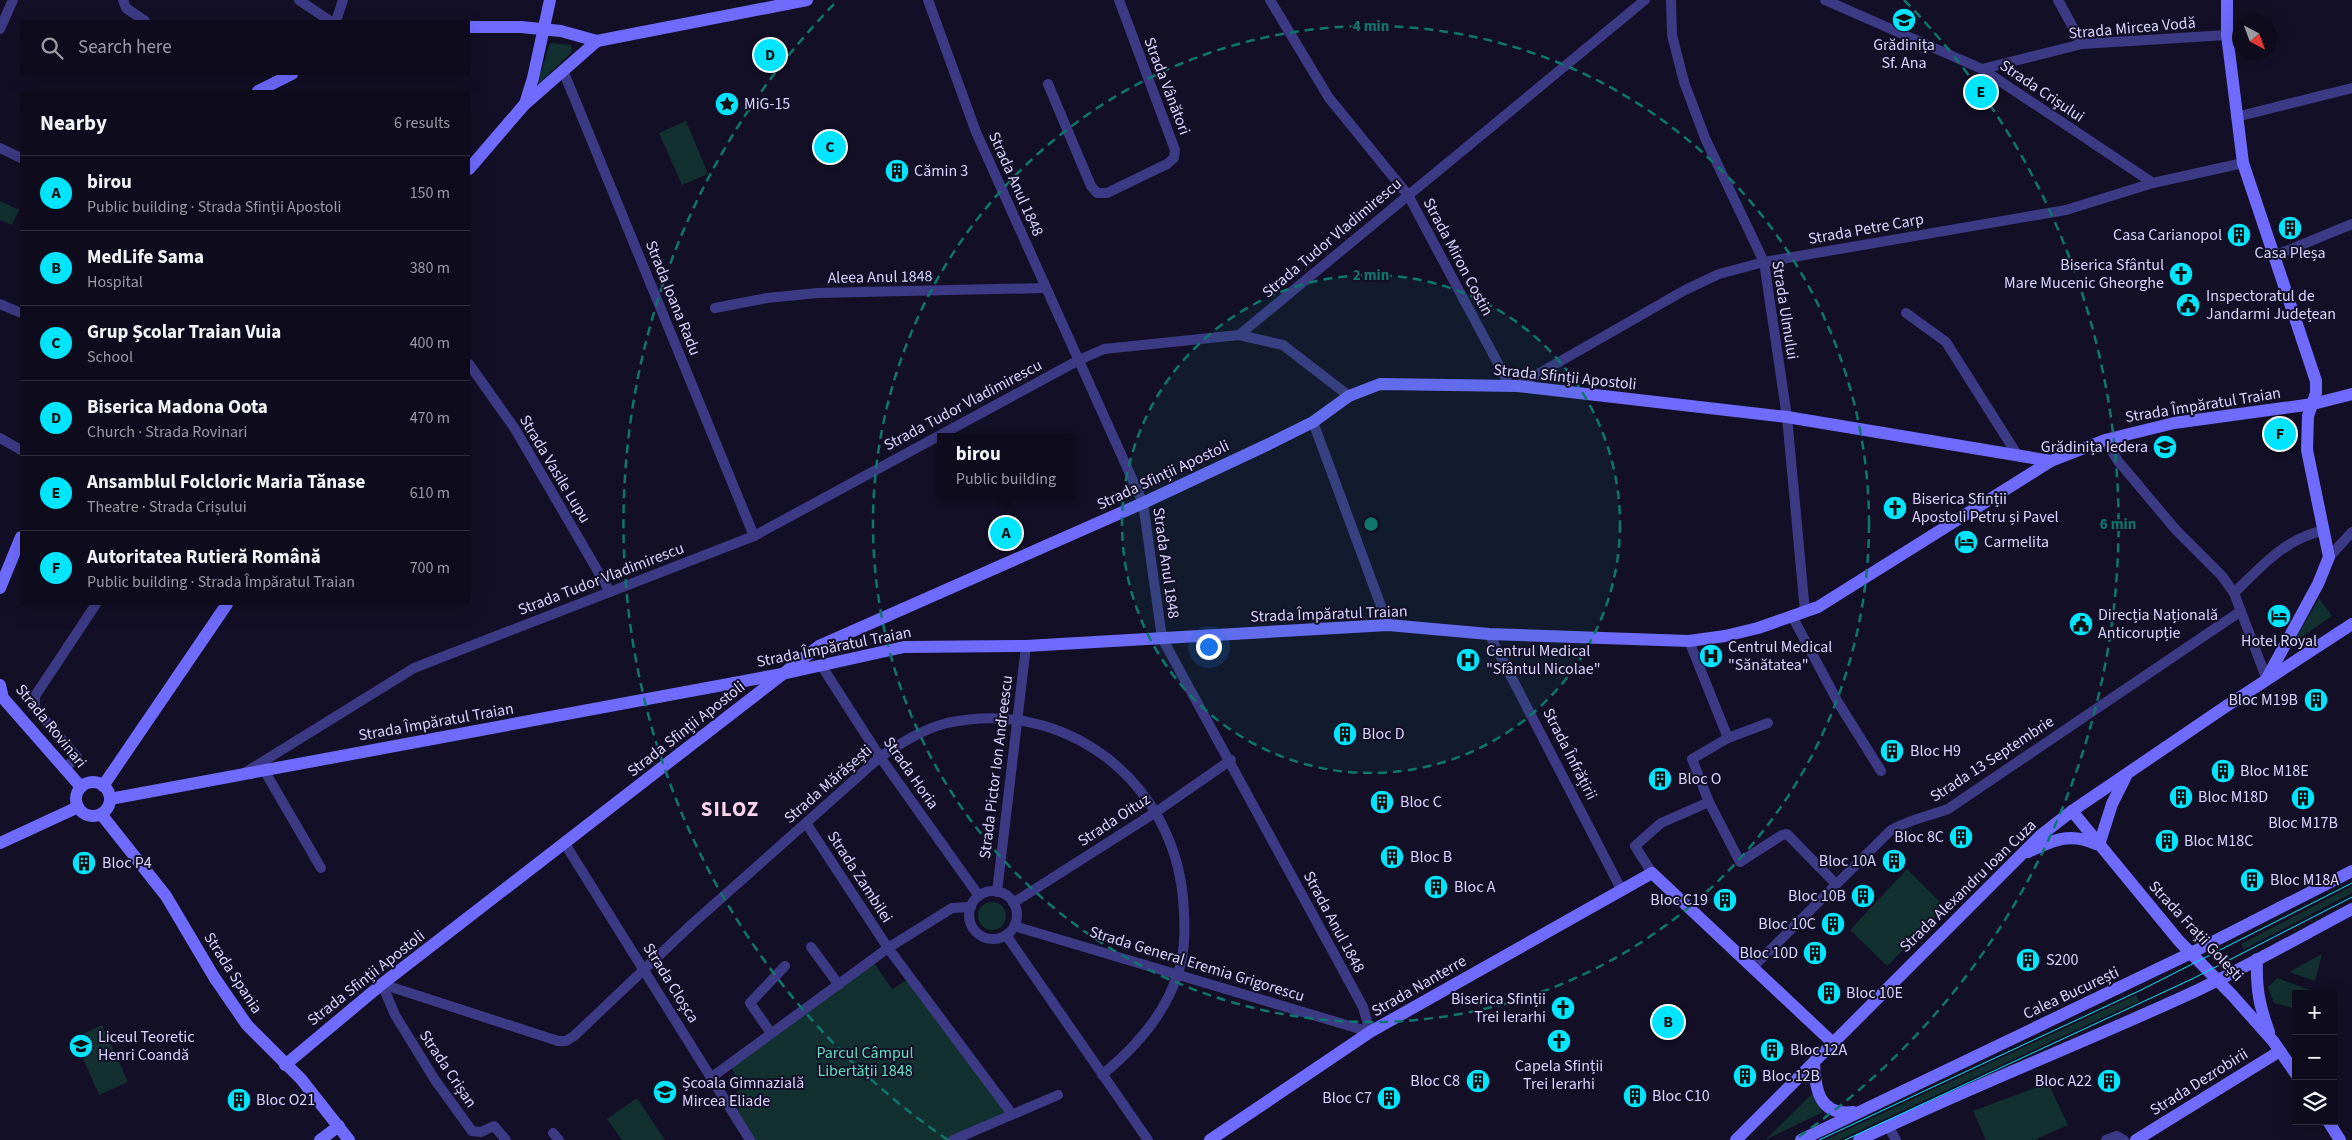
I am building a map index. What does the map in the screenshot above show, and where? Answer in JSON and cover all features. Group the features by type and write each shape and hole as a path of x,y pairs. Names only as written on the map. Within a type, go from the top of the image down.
{"street":[{"path":"1,22 13,0"},
{"path":"123,0 126,8 144,20"},
{"path":"299,0 329,20"},
{"path":"336,20 343,0"},
{"path":"524,105 550,0"},
{"path":"470,27 561,31 597,41 805,0"},
{"name":"Strada Anul 1848","path":"928,0 976,132 1142,503 1162,638 1231,760 1363,1007 1370,1032"},
{"name":"Strada Vânători","path":"1048,84 1091,186 1097,193 1107,193 1168,164 1174,158 1175,150 1119,0"},
{"name":"Strada Miron Costin","path":"1270,0 1329,98 1408,195 1514,386"},
{"name":"Strada Tudor Vladimirescu","path":"944,433 1079,360 1104,349 1239,335 1645,0"},
{"name":"Strada Ulmului","path":"1671,0 1672,36 1684,82 1705,138 1764,262 1787,417 1805,612"},
{"name":"Strada Crișului","path":"1825,0 1982,68 2153,183"},
{"path":"2058,0 2082,44"},
{"path":"2227,0 2227,35 2242,163 2316,380 2316,393 2308,416 2306,450 2329,557"},
{"name":"Strada Mircea Vodă","path":"1982,68 2082,44 2227,35"},
{"path":"470,168 524,105 564,73 597,41"},
{"name":"Strada Ioana Radu","path":"564,73 754,536"},
{"path":"260,90 290,75"},
{"path":"2236,117 2352,88"},
{"path":"0,148 20,158"},
{"name":"Strada Petre Carp","path":"1514,386 1685,290 1719,274 1764,262 2066,210 2153,183 2242,163"},
{"path":"2274,256 2352,224"},
{"name":"Aleea Anul 1848","path":"715,308 767,298 817,293 1046,288"},
{"path":"0,304 20,313"},
{"path":"1906,313 1946,342 2018,456"},
{"path":"1239,335 1283,345 1349,396"},
{"name":"Strada Vasile Lupu","path":"470,365 515,429 610,592"},
{"name":"Strada Sfinții Apostoli","path":"285,1065 382,984 819,646 1142,503 1270,444 1313,422 1349,396 1380,384 1514,386 1787,417 2051,461"},
{"name":"Strada Împăratul Traian","path":"110,799 782,674 904,647 1026,646 1388,625 1489,634 1689,641 1725,636 1805,612 1833,598 2051,461 2105,440 2206,417 2313,404 2352,394"},
{"path":"1313,422 1388,625"},
{"name":"Strada Tudor Vladimirescu","path":"243,774 414,668 754,536 937,437"},
{"path":"0,438 20,449"},
{"path":"2105,440 2118,461 2170,522 2222,576 2234,593 2267,680"},
{"path":"2234,593 2262,566 2294,540 2309,533 2322,531"},
{"path":"2267,680 2318,584 2329,557 2352,532"},
{"path":"0,588 20,539"},
{"path":"64,768 77,757 39,713 35,707 35,696 95,605"},
{"path":"103,786 226,605"},
{"name":"Strada 13 Septembrie","path":"1753,967 1891,830 1904,823 1948,809 2241,611"},
{"path":"1792,616 1839,704 1881,770"},
{"name":"Strada Alexandru Ioan Cuza","path":"1736,1140 2019,856 2072,811 2352,624"},
{"name":"Strada Înfrățirii","path":"1489,634 1621,889"},
{"path":"1689,641 1728,738"},
{"name":"Strada Pictor Ion Andreescu","path":"997,892 1026,646"},
{"name":"Strada Horia","path":"821,665 880,757 979,896"},
{"name":"Strada Rovinari","path":"0,685 2,698 81,787"},
{"name":"Strada Mărășești","path":"382,984 558,1041 566,1041 574,1036 644,968 880,757 906,739 946,724 978,719 1017,722 1065,734 1086,742 1105,755 1131,778 1156,812 1170,838 1178,867 1184,920 1182,957 1178,973 1169,996 1140,1039 1123,1058 1102,1075"},
{"path":"1768,723 1728,738 1692,759 1710,802 1740,862 1782,835 1787,834 1836,884"},
{"name":"Strada Oituz","path":"1013,903 1156,812 1231,760"},
{"path":"264,770 321,868"},
{"path":"2019,856 2064,838 2082,838 2099,845 2112,804 2127,774"},
{"path":"94,782 103,786 110,799 107,808 101,814 90,816 81,811 78,807 76,796 81,787 94,782"},
{"path":"1710,802 1661,823 1635,846 1652,873 1833,1043"},
{"path":"0,843 78,807"},
{"name":"Strada Frații Golești","path":"2072,811 2191,953 2218,980 2276,1046 2292,1068"},
{"name":"Strada Spania","path":"101,814 166,896 214,977 247,1025 301,1079 349,1140"},
{"name":"Strada Zambilei","path":"806,823 888,948 1012,1114"},
{"name":"Strada Cloșca","path":"565,844 750,1140"},
{"name":"Calea București","path":"1801,1140 2191,953 2352,871"},
{"name":"Strada Nanterre","path":"1210,1140 1370,1032 1652,873"},
{"path":"997,892 1003,894 1013,903 1016,918 1014,926 1006,936 991,939 977,934 970,921 971,907 979,896 997,892"},
{"path":"712,1077 888,948 952,908 971,907"},
{"path":"1860,1140 1994,1078 2068,1049 2218,980 2352,910"},
{"name":"Strada General Eremia Grigorescu","path":"1014,926 1178,973 1370,1032"},
{"path":"1006,936 1148,1140"},
{"path":"811,947 838,984"},
{"path":"2257,959 2256,983 2259,1005 2276,1046"},
{"path":"771,1033 750,1002 785,966"},
{"name":"Strada Crișan","path":"382,984 395,1015 430,1072 472,1131 481,1132 494,1126 506,1140"},
{"name":"Strada Dezrobirii","path":"2136,1140 2276,1046"},
{"path":"1814,1062 1818,1093 1828,1107 1840,1113 1858,1112"},
{"path":"953,1140 1058,1095"},
{"path":"2331,1125 2340,1140"},
{"path":"320,1140 339,1126"},
{"path":"1888,1126 1896,1140"},
{"path":"2106,1140 2118,1136 2124,1140"}],"green space":[{"path":"550,43 571,45 572,52 537,85"},
{"path":"686,121 708,174 682,185 659,133"},
{"path":"0,201 19,210 12,225 0,220"},
{"path":"2319,598 2332,616 2293,643"},
{"path":"1907,869 1945,907 1887,966 1850,930"},
{"path":"2352,886 2352,893 2244,949 2241,944"},
{"path":"992,902 1002,906 1006,916 1002,926 992,930 982,926 978,916 982,906"},
{"path":"2322,954 2315,981 2289,972"},
{"name":"Parcul Câmpul Libertății 1848","path":"872,960 892,989 910,978 1012,1114 953,1140 750,1140 726,1099 743,1088 729,1064"},
{"path":"2277,978 2310,990 2292,990 2292,1008 2274,1003 2268,987"},
{"path":"2136,995 2139,1001 1839,1140 1825,1140"},
{"path":"102,1025 128,1082 99,1095 74,1038"},
{"path":"2048,1083 2068,1125 2034,1140 1986,1140 1973,1111"},
{"path":"1812,1094 1823,1112 1765,1140"},
{"path":"637,1098 665,1140 622,1140 607,1119"}],"tram line":[{"path":"1819,1140 2141,990 2352,883"},
{"path":"1845,1140 2194,978 2352,897"}],"place":[{"name":"Grădinița Sf. Ana","path":"1904,20"},
{"name":"Biserica Madona Oota","path":"770,55"},
{"name":"Ansamblul Folcloric Maria Tănase","path":"1981,92"},
{"name":"MiG-15","path":"727,104"},
{"name":"Grup Școlar Traian Vuia","path":"830,147"},
{"name":"Cămin 3","path":"897,171"},
{"name":"Casa Pleșa","path":"2290,228"},
{"name":"Casa Carianopol","path":"2239,235"},
{"name":"Biserica Sfântul Mare Mucenic Gheorghe","path":"2181,274"},
{"name":"Inspectoratul de Jandarmi Județean","path":"2188,305"},
{"name":"Autoritatea Rutieră Română","path":"2280,434"},
{"name":"Grădinița Iedera","path":"2165,447"},
{"name":"Biserica Sfinții Apostoli Petru și Pavel","path":"1895,508"},
{"name":"birou","path":"1006,533"},
{"name":"Carmelita","path":"1966,542"},
{"name":"Hotel Royal","path":"2279,616"},
{"name":"Direcția Națională Anticorupție","path":"2081,624"},
{"name":"Centrul Medical \"Sănătatea\"","path":"1711,656"},
{"name":"Centrul Medical \"Sfântul Nicolae\"","path":"1468,660"},
{"name":"Bloc M19B","path":"2316,700"},
{"name":"Bloc D","path":"1345,734"},
{"name":"Bloc H9","path":"1892,751"},
{"name":"Bloc M18E","path":"2223,771"},
{"name":"Bloc O","path":"1660,779"},
{"name":"Bloc M18D","path":"2181,797"},
{"name":"Bloc M17B","path":"2303,798"},
{"name":"Bloc C","path":"1382,802"},
{"name":"Bloc 8C","path":"1961,837"},
{"name":"Bloc M18C","path":"2167,841"},
{"name":"Bloc B","path":"1392,857"},
{"name":"Bloc 10A","path":"1894,861"},
{"name":"Bloc P4","path":"84,863"},
{"name":"Bloc M18A","path":"2252,880"},
{"name":"Bloc A","path":"1436,887"},
{"name":"Bloc 10B","path":"1863,896"},
{"name":"Bloc C19","path":"1725,900"},
{"name":"Bloc 10C","path":"1833,924"},
{"name":"Bloc 10D","path":"1815,953"},
{"name":"S200","path":"2028,960"},
{"name":"Bloc 10E","path":"1829,993"},
{"name":"Biserica Sfinții Trei Ierarhi","path":"1563,1008"},
{"name":"MedLife Sama","path":"1668,1022"},
{"name":"Capela Sfinții Trei Ierarhi","path":"1559,1041"},
{"name":"Liceul Teoretic Henri Coandă","path":"81,1046"},
{"name":"Bloc 12A","path":"1772,1050"},
{"name":"Bloc 12B","path":"1745,1076"},
{"name":"Bloc C8","path":"1478,1081"},
{"name":"Bloc A22","path":"2109,1081"},
{"name":"Școala Gimnazială Mircea Eliade","path":"665,1092"},
{"name":"Bloc C10","path":"1635,1096"},
{"name":"Bloc C7","path":"1389,1098"},
{"name":"Bloc O21","path":"239,1100"}],"district":[{"name":"SILOZ","path":"730,809"}]}
